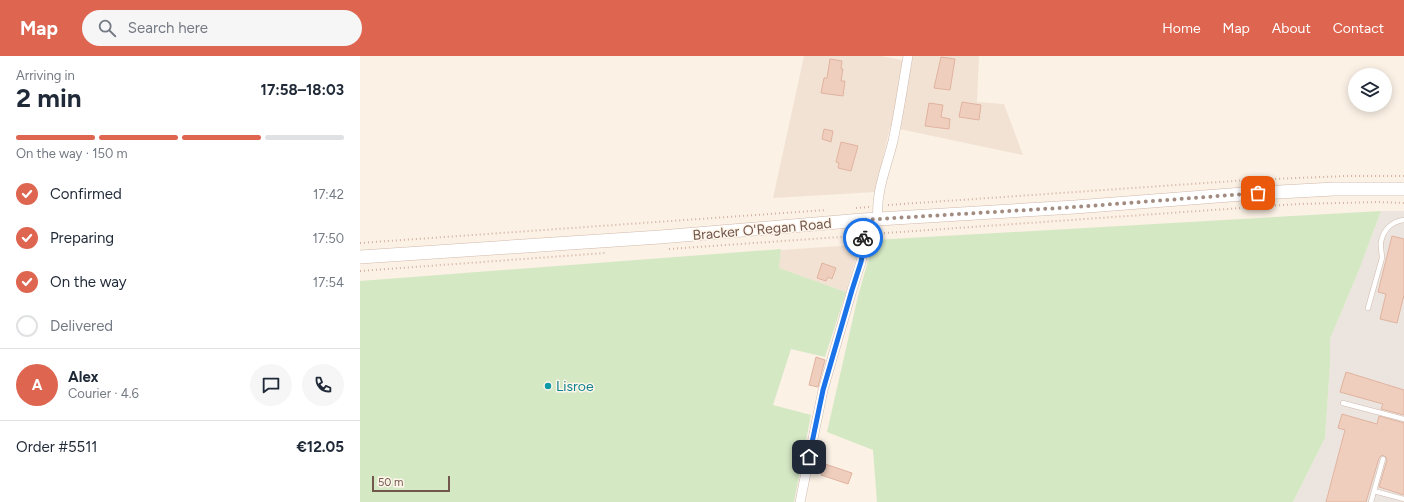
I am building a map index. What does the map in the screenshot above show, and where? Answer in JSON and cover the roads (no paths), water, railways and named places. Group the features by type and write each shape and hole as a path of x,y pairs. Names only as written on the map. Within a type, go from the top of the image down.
{"main road":[{"name":"Bracker O'Regan Road","path":"360,257 660,237 862,220 1075,207 1243,194 1334,189 1404,190"}],"street":[{"path":"878,220 877,211 880,191 893,140 908,56"},
{"path":"800,502 823,390 861,262 863,252 862,220"}],"lane":[{"path":"1368,308 1382,258 1380,243 1386,227 1398,220 1404,220"},
{"path":"1343,403 1404,419"},
{"path":"1371,502 1383,459"},
{"path":"1374,491 1404,500"}],"place":[{"name":"Lisroe","path":"548,386"}]}
